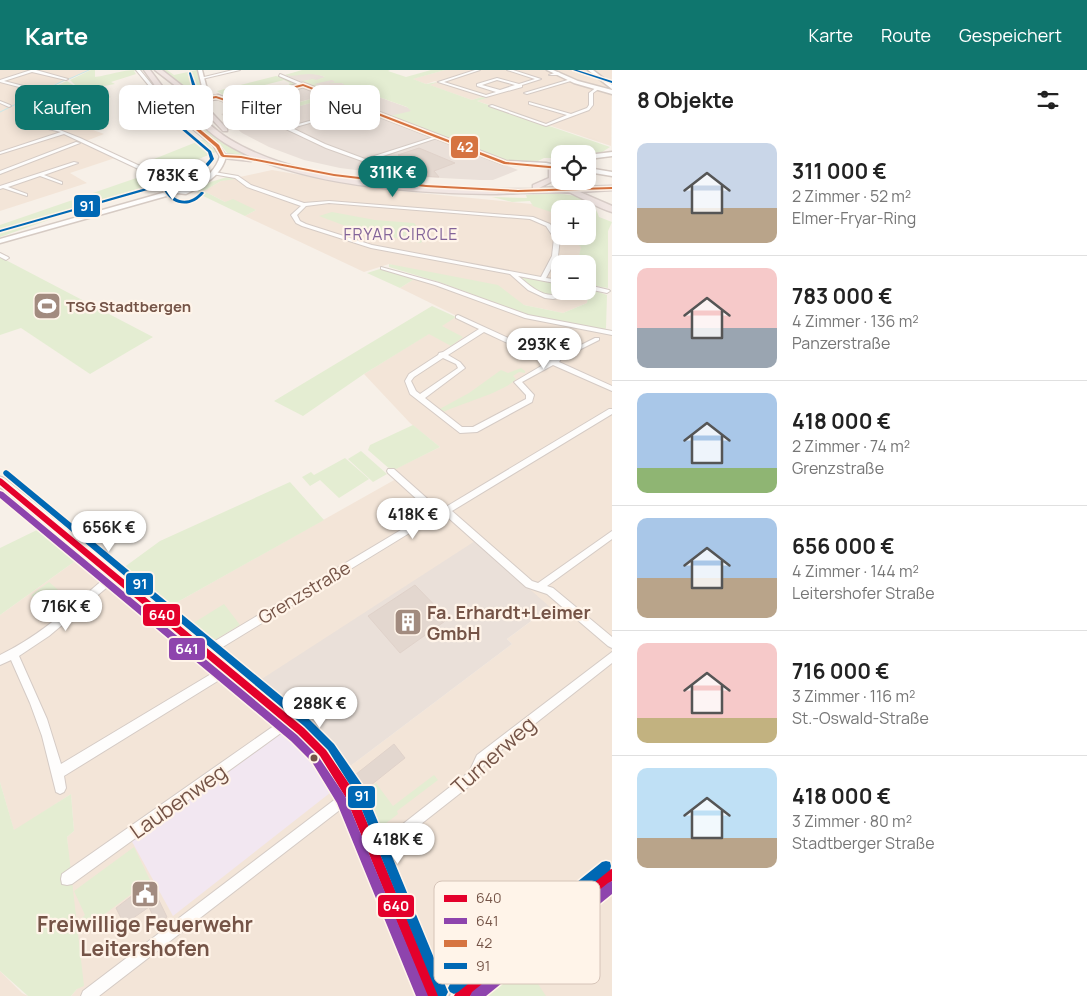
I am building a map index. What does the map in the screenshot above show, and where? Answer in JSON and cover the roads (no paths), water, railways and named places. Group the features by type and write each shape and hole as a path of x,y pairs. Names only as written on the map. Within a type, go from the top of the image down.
{"highway":[{"path":"148,70 168,85"},
{"path":"157,70 172,85"},
{"path":"213,122 238,143 278,163"},
{"path":"213,127 224,139 248,152 278,163 351,179 422,188 486,191 551,190 580,194 612,209"},
{"path":"223,156 236,156 398,183 456,188 610,186"},
{"path":"532,188 551,181"},
{"path":"596,184 610,186"},
{"path":"596,187 610,186"},
{"path":"612,194 609,198 612,204"}],"street":[{"path":"0,81 33,70 66,78"},
{"path":"138,70 150,85"},
{"path":"198,85 202,78 200,70"},
{"path":"202,78 238,70"},
{"path":"478,70 440,82 483,96 539,80 509,70"},
{"path":"549,70 572,80 608,90"},
{"path":"590,70 608,90"},
{"path":"280,75 310,87"},
{"path":"501,92 478,84 497,78 521,86"},
{"path":"526,93 572,80"},
{"path":"0,81 15,85"},
{"path":"491,106 544,124 587,109 591,106 591,93 608,90"},
{"path":"0,102 9,106"},
{"path":"530,103 570,115"},
{"path":"380,114 509,164 551,167"},
{"path":"56,130 76,137 179,188"},
{"path":"0,241 191,186 214,173 222,164 223,156 207,130"},
{"path":"293,130 366,161 438,137"},
{"path":"0,153 63,133"},
{"path":"0,173 78,143"},
{"path":"596,156 612,154"},
{"path":"2,187 76,163"},
{"path":"596,171 612,174"},
{"path":"214,173 236,177 248,186 304,205 329,202 428,211 516,216 539,221 552,229 558,241 555,256 543,278"},
{"path":"40,175 60,183"},
{"path":"2,187 25,195"},
{"path":"304,205 296,211 295,219 304,225 329,234 386,249 551,280"},
{"path":"383,268 438,284 527,317 612,333"},
{"path":"511,272 531,290 539,294 551,295"},
{"path":"596,289 607,291"},
{"path":"458,317 482,330 612,389"},
{"path":"482,330 441,354 408,379 409,387 420,398 456,429 469,432 529,400 530,395 518,382 597,339"},
{"path":"420,398 462,369 461,365 441,354"},
{"name":"Grenzstraße","path":"204,653 612,411"},
{"path":"391,471 529,584 550,591 612,643"},
{"path":"0,481 225,671 288,721 323,753 350,795 434,996"},
{"path":"539,587 612,534"},
{"path":"0,660 13,654 45,633 114,576"},
{"path":"13,654 41,716 58,773 60,788"},
{"name":"Turnerweg","path":"375,853 472,776 481,759 612,657"},
{"path":"58,773 225,671"},
{"name":"Laubenweg","path":"67,878 288,721"},
{"path":"88,996 350,795"},
{"path":"600,884 612,874"},
{"path":"460,996 475,984"}],"waterway":[{"path":"69,79 89,70"},
{"path":"0,112 67,79"}],"place":[{"name":"TSG Stadtbergen","path":"47,306"},
{"name":"Fa. Erhardt+Leimer GmbH","path":"408,622"},
{"name":"Freiwillige Feuerwehr Leitershofen","path":"145,894"}],"district":[{"name":"FRYAR CIRCLE","path":"401,234"}]}
